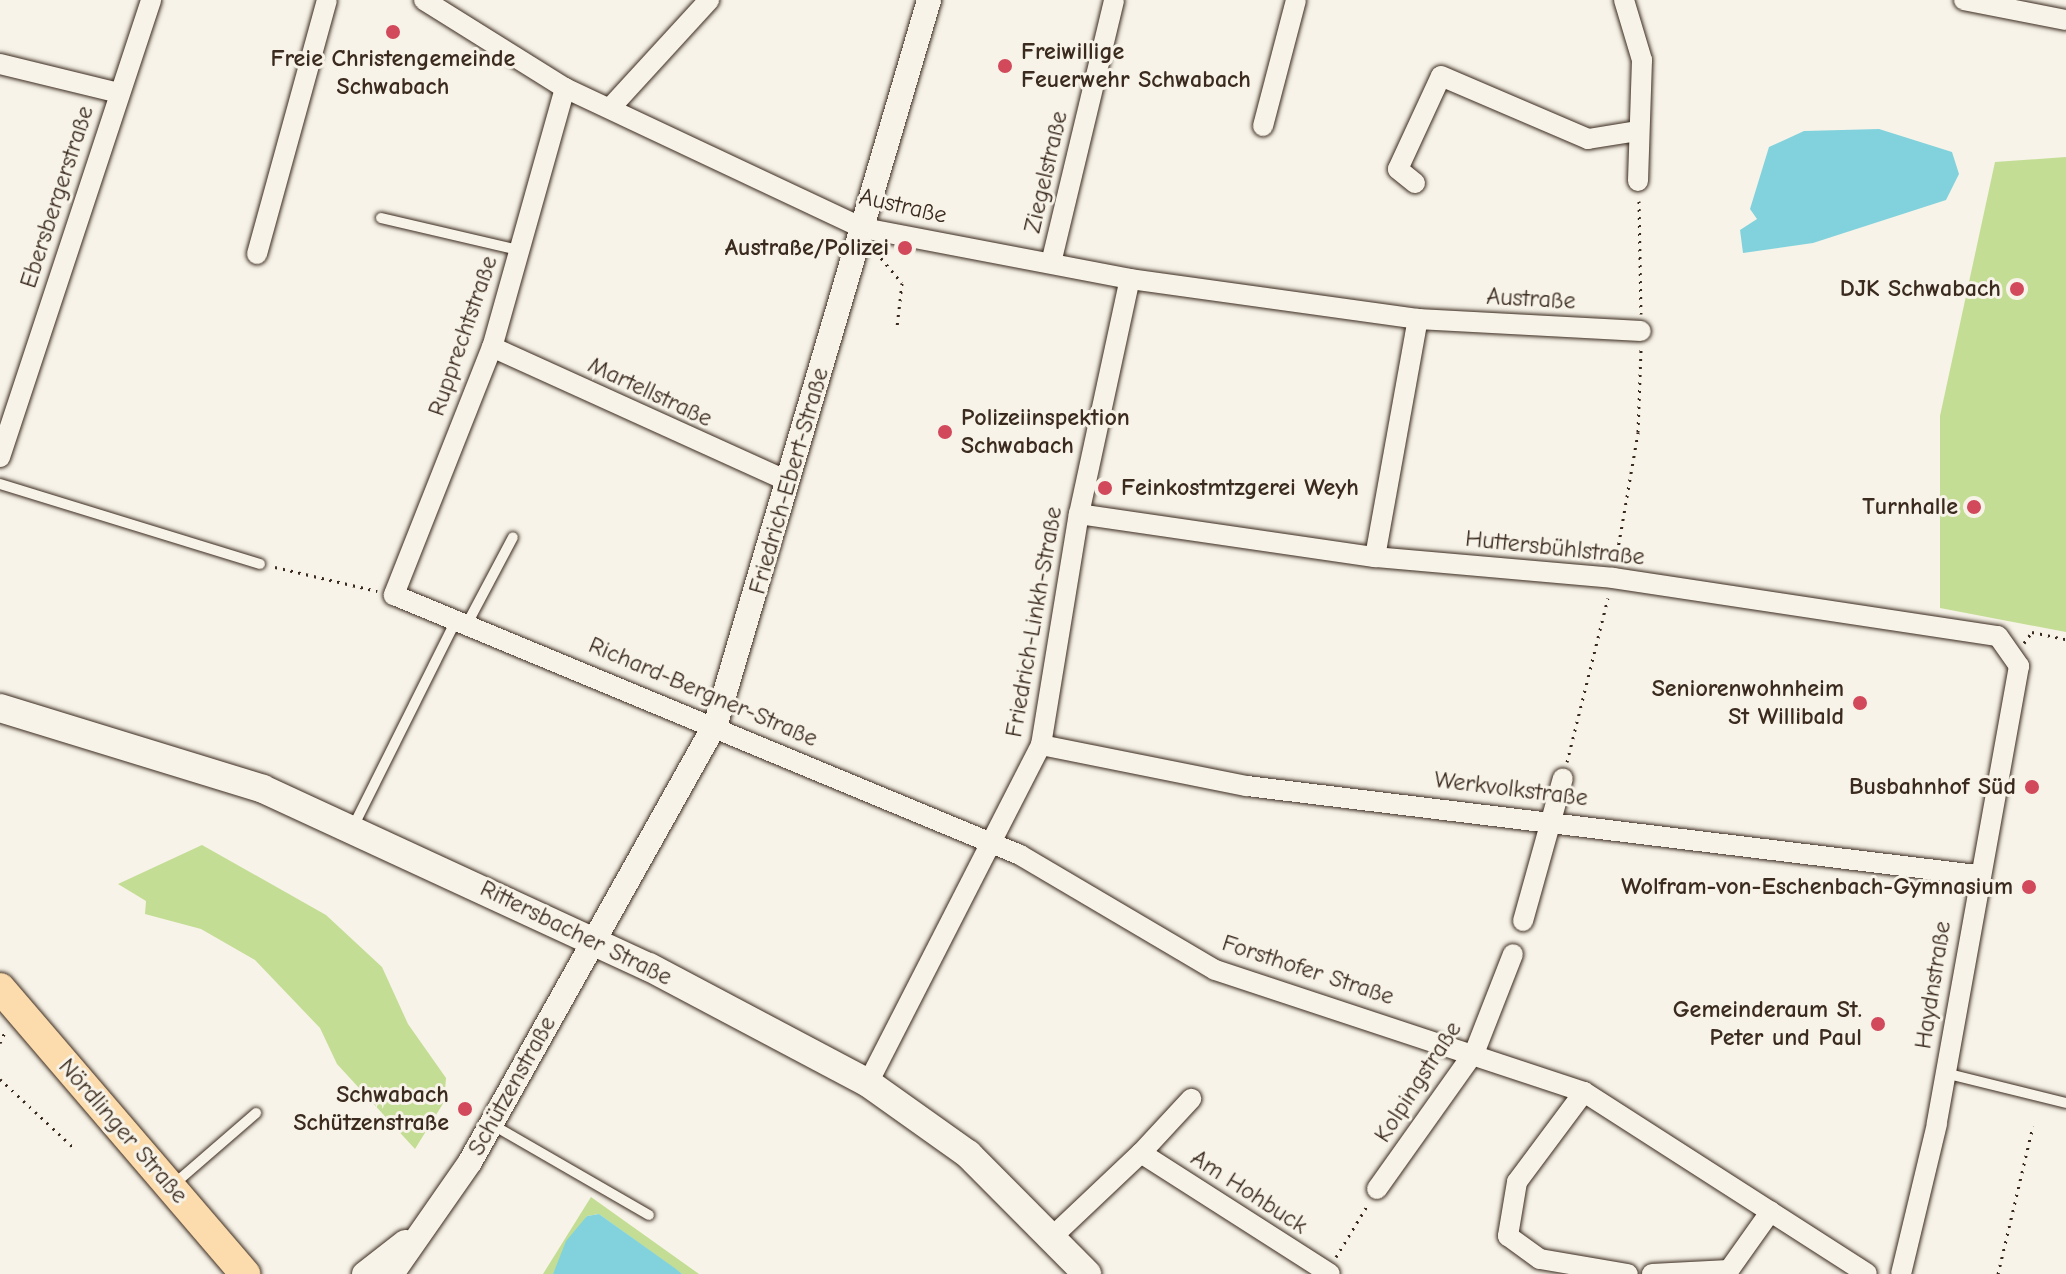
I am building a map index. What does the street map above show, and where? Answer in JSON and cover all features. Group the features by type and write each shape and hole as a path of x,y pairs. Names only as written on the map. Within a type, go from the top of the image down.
{"main road":[{"name":"Rittersbacher Straße","path":"0,708 263,789 353,827 592,938 868,1083 968,1154 1087,1274"},
{"name":"Nördlinger Straße","path":"0,988 245,1274"}],"street":[{"name":"Ebersbergerstraße","path":"0,457 151,0"},
{"path":"257,254 327,0"},
{"name":"Austraße","path":"424,0 565,88 612,106 863,228 1130,279 1418,319 1641,331"},
{"path":"612,106 709,0"},
{"name":"Friedrich-Ebert-Straße","path":"592,938 716,723 929,0"},
{"name":"Ziegelstraße","path":"1051,263 1114,0"},
{"path":"1263,126 1296,0"},
{"path":"1624,0 1642,60 1638,181"},
{"path":"1964,0 2066,20"},
{"path":"0,64 119,93"},
{"path":"1415,183 1398,169 1441,76 1588,139 1638,131"},
{"name":"Rupprechtstraße","path":"394,595 492,347 565,88"},
{"name":"Friedrich-Linkh-Straße","path":"868,1083 1041,745 1079,514 1130,279"},
{"path":"1375,557 1418,319"},
{"name":"Martellstraße","path":"492,347 788,481"},
{"name":"Huttersbühlstraße","path":"1079,514 1375,557 1613,578 1998,636 2015,657"},
{"name":"Richard-Bergner-Straße","path":"394,595 716,723 989,843"},
{"name":"Haydnstraße","path":"1901,1274 1945,1073 2015,657"},
{"name":"Werkvolkstraße","path":"1041,745 1247,786 1553,819 1977,875"},
{"path":"1523,921 1563,778"},
{"name":"Forsthofer Straße","path":"989,843 1069,880 1215,970 1475,1051 1584,1092 1867,1274"},
{"name":"Schützenstraße","path":"392,1274 491,1124 592,938"},
{"name":"Kolpingstraße","path":"1377,1189 1475,1051 1513,954"},
{"path":"1584,1092 1517,1182 1508,1236 1540,1259 1628,1274"},
{"path":"1051,1238 1141,1153 1191,1099"},
{"name":"Am Hohbuck","path":"1141,1153 1328,1273"},
{"path":"1652,1274 1729,1270 1771,1211"},
{"name":"Schützenstraße","path":"364,1274 423,1228"}],"lane":[{"path":"381,218 519,250"},
{"path":"0,484 260,564"},
{"path":"353,827 462,622 513,537"},
{"path":"1945,1073 2066,1103"},
{"path":"171,1187 256,1113"},
{"path":"491,1124 649,1215"}],"path":[{"path":"1563,778 1613,578 1638,432 1641,331 1638,181"},
{"path":"863,228 902,283 897,327"},
{"path":"260,564 394,595"},
{"path":"2015,657 2032,632 2066,639"},
{"path":"0,1043 6,1029"},
{"path":"0,1079 75,1149"},
{"path":"1998,1274 2033,1126"},
{"path":"1328,1273 1377,1189"}],"green space":[{"name":"DJK Schwabach","path":"2066,157 2066,632 1940,608 1940,416 1995,162"},
{"path":"202,845 326,915 382,967 408,1024 446,1078 444,1102 415,1149 337,1064 320,1028 255,960 201,929 145,914 146,901 118,884"},
{"path":"591,1197 699,1274 682,1274 599,1214 587,1216 553,1274 543,1274"}],"water":[{"path":"1879,129 1952,152 1959,174 1946,200 1813,243 1743,253 1740,230 1757,219 1750,209 1769,147 1804,131"},
{"path":"599,1214 682,1274 553,1274 566,1241 587,1216"}],"place":[{"name":"Freie Christengemeinde Schwabach","path":"393,32"},
{"name":"Freiwillige Feuerwehr Schwabach","path":"1005,66"},
{"name":"Austraße/Polizei","path":"905,248"},
{"name":"DJK Schwabach","path":"2017,289"},
{"name":"Polizeiinspektion Schwabach","path":"945,432"},
{"name":"Feinkostmtzgerei Weyh","path":"1105,488"},
{"name":"Turnhalle","path":"1974,507"},
{"name":"Seniorenwohnheim St Willibald","path":"1860,703"},
{"name":"Busbahnhof Süd","path":"2032,787"},
{"name":"Wolfram-von-Eschenbach-Gymnasium","path":"2029,887"},
{"name":"Gemeinderaum St. Peter und Paul","path":"1878,1024"},
{"name":"Schwabach Schützenstraße","path":"465,1109"}]}
